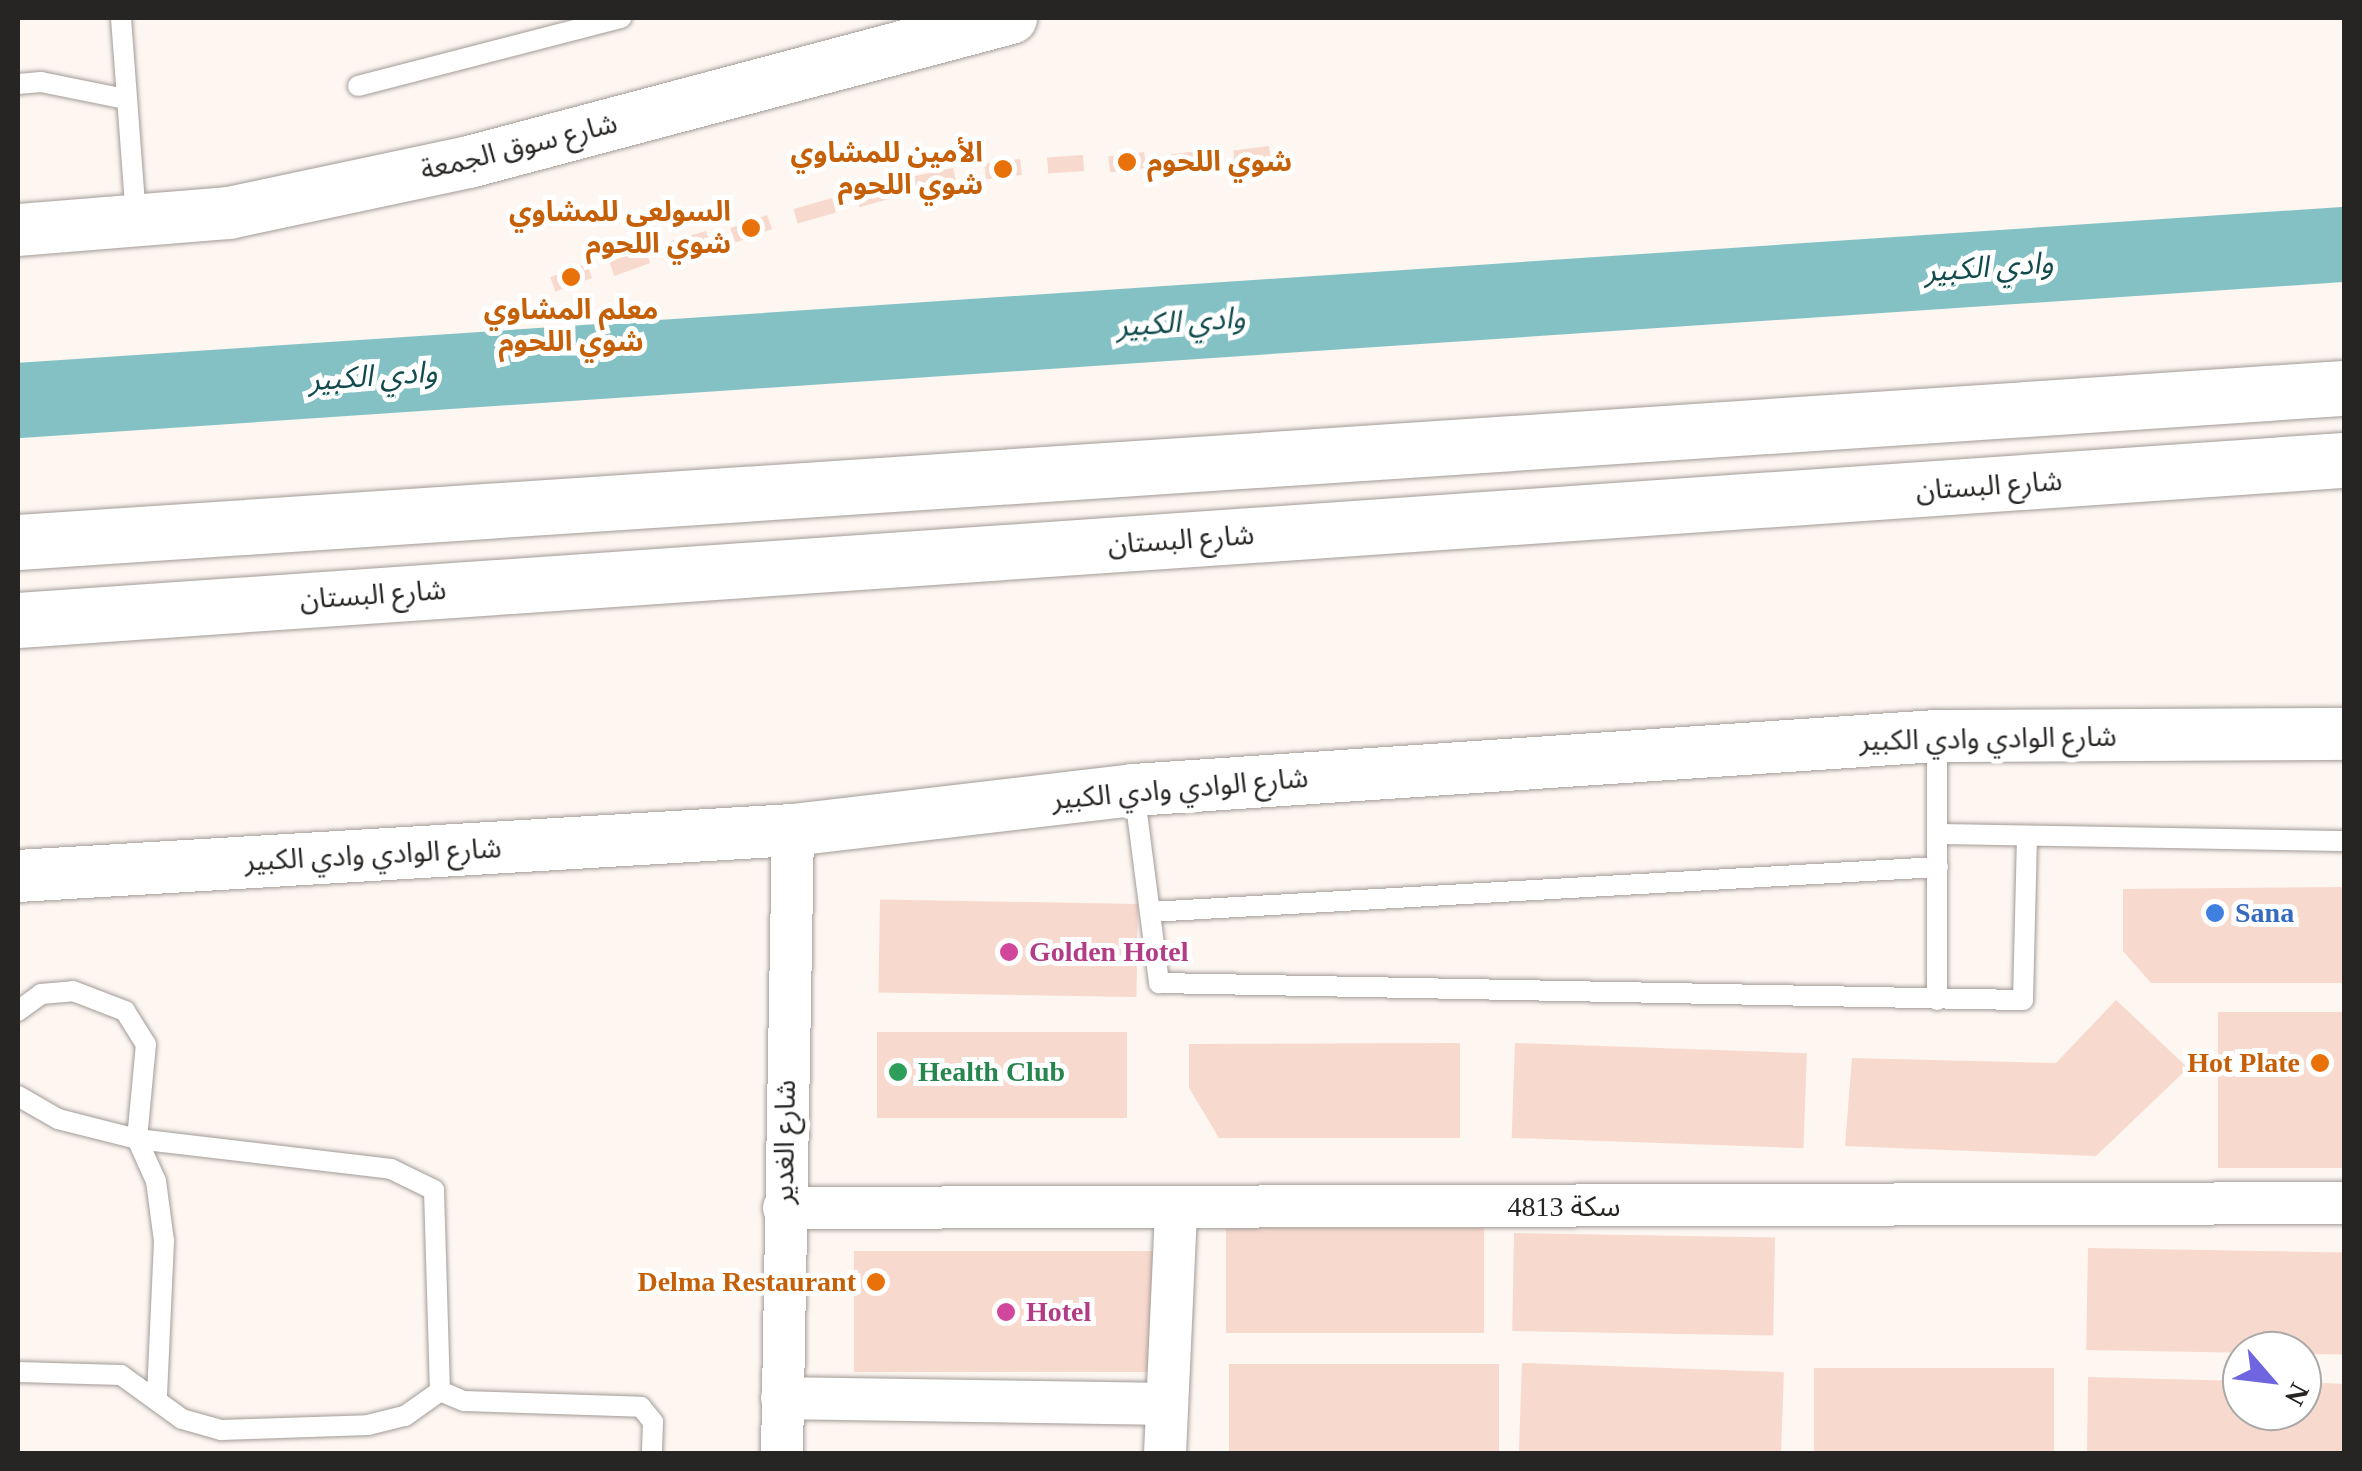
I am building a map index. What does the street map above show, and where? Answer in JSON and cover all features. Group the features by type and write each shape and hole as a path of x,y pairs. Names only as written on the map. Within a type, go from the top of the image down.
{"main road":[{"path":"18,542 2344,388"},
{"name":"شارع البستان","path":"18,620 2344,460"}],"street":[{"name":"شارع سوق الجمعة","path":"18,230 229,212 469,162 1011,18"},
{"name":"شارع الوادي وادي الكبير","path":"18,876 793,830 1134,790 1938,736 2344,734"},
{"name":"شارع الغدير","path":"782,1454 793,830"},
{"name":"سكة 4813","path":"784,1208 2344,1203"},
{"path":"1165,1454 1176,1209"},
{"path":"782,1398 1166,1404"}],"lane":[{"path":"121,18 137,220"},
{"path":"358,86 621,18"},
{"path":"18,84 41,82 125,100"},
{"path":"1937,1000 1938,736"},
{"path":"1134,790 1159,983 2023,1000 2027,836"},
{"path":"1937,834 2344,841"},
{"path":"1150,912 1938,867"},
{"path":"18,1011 42,994 73,991 125,1011 146,1044 137,1139 156,1181 164,1240 158,1396"},
{"path":"18,1096 58,1119 137,1139 392,1169 434,1190 440,1392"},
{"path":"18,1372 121,1375 158,1396 182,1418 221,1430 368,1425 405,1416 440,1392"},
{"path":"440,1392 464,1401 641,1407 652,1422 652,1454"}],"building":[{"path":"1269,146 1271,162 1235,166 1233,150"},
{"name":"شوي اللحوم","path":"1206,150 1208,166 1172,170 1170,154"},
{"name":"شوي اللحوم","path":"1144,152 1146,168 1110,172 1108,156"},
{"name":"شوي اللحوم","path":"1083,155 1084,171 1048,173 1047,158"},
{"name":"الأمين للمشاوي شوي اللحوم","path":"1020,159 1022,175 986,179 984,163"},
{"path":"953,168 956,182 917,190 914,176"},
{"path":"893,182 897,196 860,207 856,193"},
{"path":"832,198 836,212 798,223 794,209"},
{"name":"السولعي للمشاوي شوي اللحوم","path":"767,215 772,229 735,242 730,228"},
{"path":"706,231 710,245 672,256 668,242"},
{"path":"645,249 650,263 614,276 609,262"},
{"name":"معلم المشاوي شوي اللحوم","path":"587,264 592,278 555,291 550,277"},
{"path":"2344,887 2344,983 2151,983 2123,951 2123,889"},
{"name":"Golden Hotel","path":"880,899 1138,904 1136,997 878,992"},
{"path":"2116,1000 2188,1068 2096,1156 1845,1146 1852,1058 2056,1063"},
{"path":"2218,1012 2344,1012 2344,1168 2218,1168"},
{"path":"877,1032 1127,1032 1127,1118 877,1118"},
{"path":"1460,1043 1460,1138 1219,1138 1189,1088 1189,1044"},
{"path":"1515,1043 1807,1053 1804,1148 1512,1138"},
{"path":"1226,1228 1484,1228 1484,1333 1226,1333"},
{"path":"1514,1233 1775,1238 1773,1336 1512,1331"},
{"path":"2088,1248 2344,1252 2342,1354 2322,1354 2322,1331 2222,1331 2222,1352 2086,1350"},
{"name":"Hotel","path":"854,1251 1159,1251 1159,1372 854,1372"},
{"path":"1522,1363 1784,1372 1781,1454 1519,1454"},
{"path":"1229,1364 1499,1364 1499,1454 1229,1454"},
{"path":"1814,1368 2054,1368 2054,1454 1814,1454"},
{"path":"2088,1377 2222,1380 2222,1431 2322,1431 2322,1383 2344,1384 2344,1454 2087,1454"}],"waterway":[{"name":"وادي الكبير","path":"18,400 2344,244"}],"place":[{"name":"شوي اللحوم","path":"1127,162"},
{"name":"الأمين للمشاوي شوي اللحوم","path":"1003,169"},
{"name":"السولعي للمشاوي شوي اللحوم","path":"751,228"},
{"name":"معلم المشاوي شوي اللحوم","path":"571,277"},
{"name":"Sana","path":"2215,913"},
{"name":"Golden Hotel","path":"1009,952"},
{"name":"Hot Plate","path":"2320,1063"},
{"name":"Health Club","path":"898,1072"},
{"name":"Delma Restaurant","path":"876,1282"},
{"name":"Hotel","path":"1006,1312"}]}
